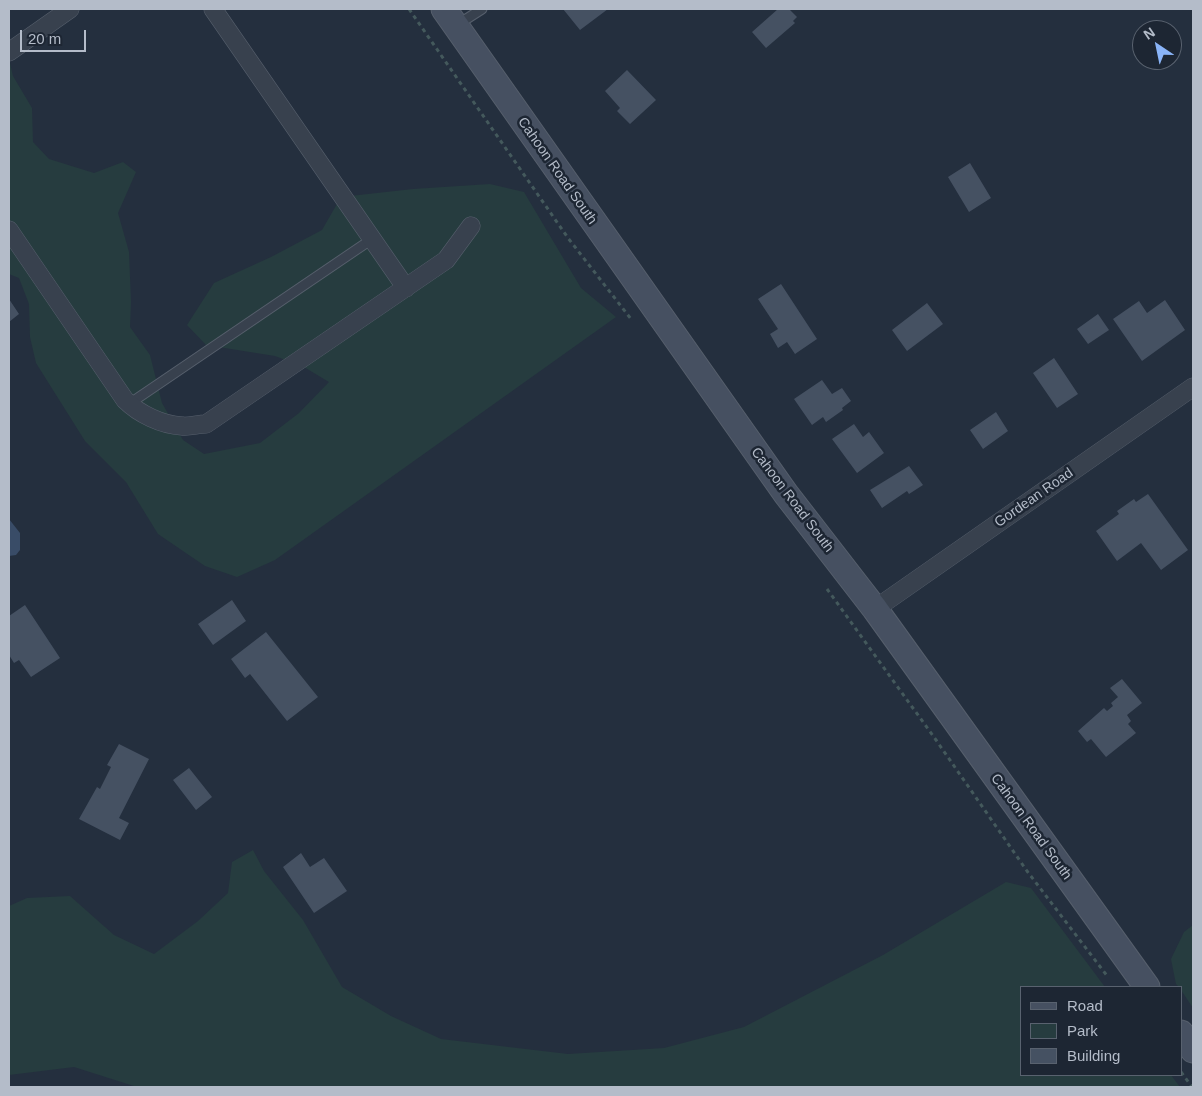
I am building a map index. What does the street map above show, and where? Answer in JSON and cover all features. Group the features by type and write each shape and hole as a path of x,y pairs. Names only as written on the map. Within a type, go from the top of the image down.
{"main road":[{"name":"Cahoon Road South","path":"450,17 786,494 875,609 1146,986"},
{"path":"1182,1034 1193,1050"}],"street":[{"path":"9,52 70,9"},
{"path":"213,9 406,288"},
{"path":"9,230 129,404 156,420 182,426 206,424 406,288 446,260 472,226"},
{"name":"Gordean Road","path":"875,609 1193,387"}],"lane":[{"path":"450,17 482,9"},
{"path":"129,404 372,239"}],"path":[{"path":"1182,1073 1192,1087"}],"green space":[{"path":"9,59 13,76 32,108 33,142 49,159 94,173 123,162 136,172 118,213 129,252 130,327 150,355 162,403 183,440 204,454 260,443 299,413 329,382 304,367 275,356 206,345 187,325 214,283 271,257 322,230 341,197 413,189 490,184 524,192 581,288 616,317 275,560 237,577 205,566 158,534 126,482 85,441 36,363 30,337 29,304 19,278 9,274"},
{"path":"253,850 264,871 303,920 342,987 391,1016 441,1039 568,1054 664,1048 744,1027 883,955 1006,882 1031,888 1104,986 1020,986 1020,1076 1172,1076 1180,1087 137,1087 74,1067 9,1075 9,906 27,898 70,896 114,935 154,954 198,921 228,893 232,862"},
{"path":"1193,925 1193,1008 1182,992 1182,986 1176,984 1171,959 1184,932"}],"water":[{"path":"9,519 20,533 20,550 16,555 9,556"}],"building":[{"path":"563,9 608,9 580,30"},
{"path":"778,9 789,9 797,17 793,21 795,23 766,48 752,32"},
{"path":"627,70 656,100 630,124 617,111 620,108 605,91"},
{"path":"970,163 991,198 969,212 948,177"},
{"path":"781,284 817,339 795,354 787,342 778,348 770,334 778,329 758,299"},
{"path":"9,299 19,314 9,322"},
{"path":"1165,300 1185,330 1142,361 1113,319 1139,301 1147,313"},
{"path":"927,303 943,324 907,351 892,330"},
{"path":"1098,314 1109,330 1088,344 1077,329"},
{"path":"1054,358 1078,394 1057,408 1033,373"},
{"path":"822,380 832,394 842,388 851,401 842,408 843,410 826,422 823,417 812,425 794,399"},
{"path":"996,412 1008,431 983,449 970,430"},
{"path":"854,424 863,437 869,432 884,453 857,473 832,439"},
{"path":"909,466 923,485 909,494 907,491 882,508 870,490"},
{"path":"1148,494 1188,550 1161,570 1141,543 1117,561 1096,531 1119,514 1117,511 1134,499 1136,502"},
{"path":"232,600 246,621 213,645 198,624"},
{"path":"25,605 60,658 31,677 19,660 14,663 9,655 9,616"},
{"path":"266,632 318,697 287,721 250,674 245,678 231,659"},
{"path":"1122,679 1142,703 1127,715 1131,721 1128,724 1136,733 1106,757 1091,739 1087,742 1078,731 1104,708 1107,711 1113,706 1111,703 1118,697 1110,688"},
{"path":"119,744 149,759 119,818 129,823 120,840 79,819 97,787 100,789 111,767 107,765"},
{"path":"189,768 212,797 196,810 173,780"},
{"path":"301,853 310,867 324,858 347,891 314,913 283,867"}]}
